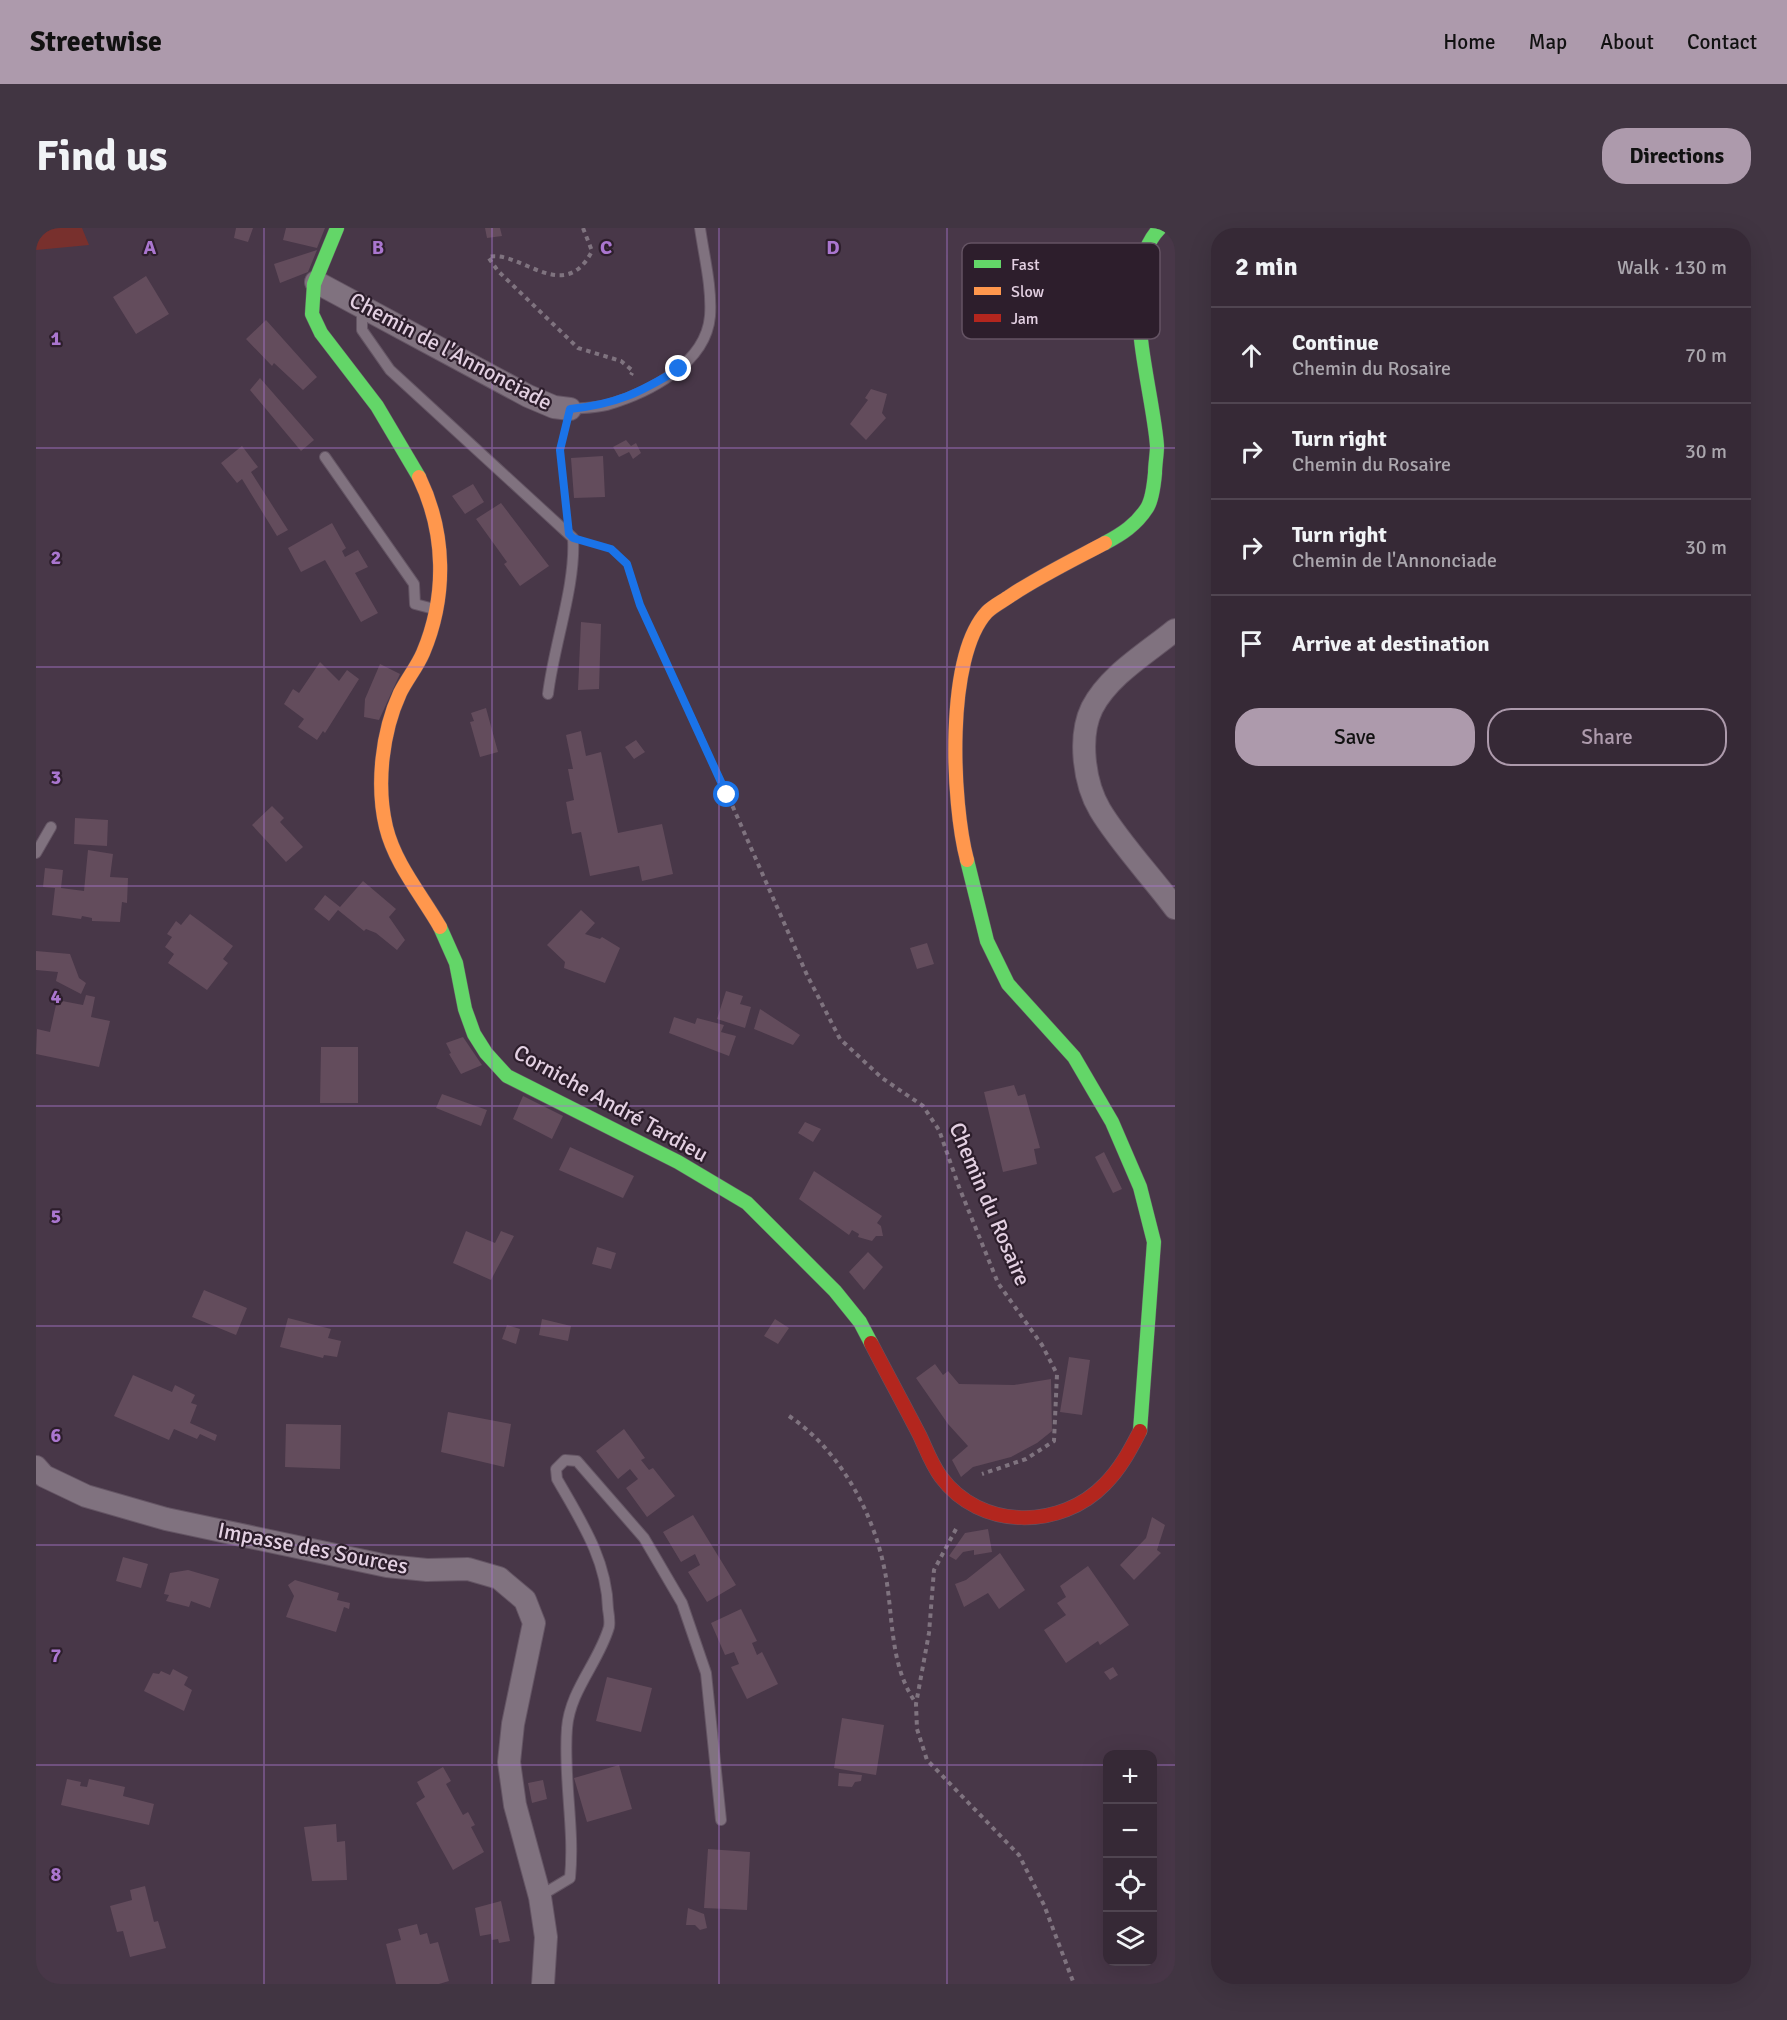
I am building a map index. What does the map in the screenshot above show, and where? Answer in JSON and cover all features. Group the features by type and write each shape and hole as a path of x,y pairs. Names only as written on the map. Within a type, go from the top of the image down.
{"street":[{"name":"Corniche André Tardieu","path":"336,228 311,302 314,322 325,341 354,372 427,492 437,527 440,585 435,609 421,658 398,697 388,736 382,784 386,825 393,849 429,908 454,956 470,1026 485,1054 507,1076 678,1162 747,1203 828,1283 860,1322 940,1477 956,1496"},
{"path":"1149,243 1151,237 1160,228"},
{"name":"Chemin de l'Annonciade","path":"316,282 400,325 528,396 554,407 570,409"},
{"path":"956,1496 984,1512 1012,1519 1039,1518 1071,1510 1105,1487 1131,1454 1140,1431 1154,1242 1140,1187 1112,1122 1074,1057 1008,984 987,941 959,830 956,710 965,651 987,612 1038,578 1128,531 1148,507 1158,447 1142,339"},
{"path":"1175,630 1112,681 1092,709 1084,742 1087,775 1099,809 1175,908"},
{"name":"Impasse des Sources","path":"36,1467 44,1476 86,1496 166,1519 387,1566 427,1570 468,1569 499,1578 525,1600 534,1623 513,1724 509,1762 515,1804 540,1897 546,1937 543,1984"}],"lane":[{"name":"Chemin de l'Annonciade","path":"570,409 606,405 641,392 679,369 701,346 710,317 700,228"},
{"path":"363,308 362,330 390,370 571,536 575,559 553,657 548,693"},
{"path":"325,457 414,584 415,604 435,609"},
{"path":"36,854 51,827"},
{"path":"540,1897 570,1878 573,1852 566,1777 567,1725 578,1689 609,1626 608,1590 595,1545 557,1479 556,1468 565,1460 577,1461 609,1495 644,1538 682,1603 706,1673 722,1820"}],"path":[{"path":"583,228 592,251 585,266 569,273 539,273 500,254 488,257 498,271 578,348 621,361 633,371 628,382 610,390 606,405"},
{"path":"570,409 560,450 571,536"},
{"name":"Chemin du Rosaire","path":"571,536 611,549 627,564 640,605 699,730 807,975 840,1039 882,1078 923,1106 939,1130 959,1187 998,1283 1042,1345 1058,1374 1054,1441 1026,1459 963,1481 956,1496"},
{"path":"789,1416 813,1432 839,1467 871,1520 884,1567 894,1647 909,1693 916,1704"},
{"path":"956,1496 957,1528 934,1570 929,1633 916,1704 917,1729 927,1760 1019,1855 1044,1905 1074,1984"}],"shaded area":[{"path":"36,228 82,228 89,245 36,250"}],"building":[{"path":"236,228 253,228 248,242 234,238"},
{"path":"286,228 325,228 317,248 283,240"},
{"path":"485,228 500,228 502,236 487,238"},
{"path":"317,250 308,272 280,283 274,264"},
{"path":"146,276 169,314 136,334 113,297"},
{"path":"266,320 317,377 303,390 274,363 272,366 246,339"},
{"path":"260,378 314,440 301,451 250,390"},
{"path":"871,389 887,394 882,413 886,418 866,440 850,424 868,400 865,398"},
{"path":"626,440 631,446 636,443 641,453 633,459 629,452 619,457 613,447"},
{"path":"242,446 258,467 251,472 288,530 277,536 242,479 237,483 221,463"},
{"path":"603,456 605,497 574,498 571,458"},
{"path":"473,484 484,502 465,514 452,496"},
{"path":"501,503 549,566 520,586 504,564 507,562 476,519"},
{"path":"332,523 346,548 342,551 345,557 358,550 368,567 355,573 378,613 361,622 325,560 301,572 288,548"},
{"path":"581,622 601,624 599,689 578,690"},
{"path":"320,662 339,681 347,670 359,679 325,733 323,731 317,740 298,727 304,719 284,704 293,689 299,693"},
{"path":"380,664 400,674 379,720 364,717 365,699"},
{"path":"486,708 498,752 480,757 470,722 474,721 471,713"},
{"path":"581,731 586,756 601,752 618,833 662,824 673,874 642,881 639,866 590,876 581,832 572,834 566,802 574,800 568,769 573,769 566,735"},
{"path":"636,740 645,752 634,759 625,747"},
{"path":"272,806 284,818 280,822 303,847 286,862 252,825"},
{"path":"75,818 108,820 107,846 74,844"},
{"path":"88,850 113,854 110,877 128,878 127,903 122,902 120,922 92,921 92,918 82,916 81,919 52,915 55,888 43,887 45,868 63,870 61,888 84,891"},
{"path":"363,881 396,909 389,917 405,940 397,950 376,933 366,929 364,931 338,910 329,921 314,909 325,895 340,907"},
{"path":"581,910 595,923 585,934 600,939 602,937 620,948 605,983 564,968 565,962 547,945"},
{"path":"190,914 233,946 223,959 228,963 207,990 168,963 174,954 165,947 172,937 167,934 176,921 181,925"},
{"path":"927,943 934,964 917,969 910,948"},
{"path":"36,951 70,954 79,978 86,983 81,994 56,981 58,972 36,970"},
{"path":"726,991 743,996 740,1004 751,1007 745,1028 717,1019"},
{"path":"86,995 95,997 91,1017 110,1021 99,1067 36,1054 37,1029 50,1032 57,1000 83,1005"},
{"path":"760,1009 800,1035 793,1045 754,1029"},
{"path":"674,1017 695,1024 697,1018 724,1025 721,1032 736,1036 729,1056 669,1033"},
{"path":"463,1037 482,1065 461,1074 449,1054 451,1053 446,1043"},
{"path":"321,1047 358,1047 358,1103 320,1103"},
{"path":"1014,1085 1018,1096 1025,1094 1040,1148 1034,1149 1037,1164 1003,1172 984,1092"},
{"path":"442,1094 487,1110 481,1126 436,1108"},
{"path":"523,1096 563,1116 552,1139 513,1119"},
{"path":"805,1122 821,1129 813,1142 798,1133"},
{"path":"570,1147 634,1176 623,1198 559,1170"},
{"path":"1104,1152 1122,1189 1113,1193 1095,1157"},
{"path":"814,1171 882,1216 877,1223 881,1226 883,1236 876,1236 872,1241 858,1237 859,1234 852,1230 849,1235 799,1199"},
{"path":"466,1231 495,1243 501,1231 514,1236 491,1280 453,1263"},
{"path":"597,1247 616,1253 611,1269 592,1264"},
{"path":"868,1252 883,1267 864,1290 849,1272"},
{"path":"204,1290 247,1308 236,1335 192,1317"},
{"path":"288,1318 331,1329 328,1338 341,1341 337,1357 324,1355 323,1358 280,1347"},
{"path":"542,1319 571,1326 568,1341 539,1335"},
{"path":"775,1319 789,1328 778,1344 764,1336"},
{"path":"507,1325 520,1329 516,1344 502,1339"},
{"path":"1069,1357 1090,1360 1082,1415 1060,1412"},
{"path":"935,1364 943,1375 948,1371 959,1384 1014,1385 1051,1379 1052,1431 1037,1443 1011,1457 973,1467 961,1477 952,1460 968,1446 948,1424 916,1378"},
{"path":"133,1375 172,1392 175,1385 195,1395 191,1403 197,1405 190,1423 217,1435 215,1441 200,1434 197,1439 174,1429 169,1440 114,1416"},
{"path":"448,1412 511,1424 504,1467 441,1452"},
{"path":"286,1424 341,1425 340,1469 285,1467"},
{"path":"624,1429 645,1458 641,1460 649,1470 653,1468 675,1496 647,1517 626,1488 638,1479 630,1469 618,1479 596,1451"},
{"path":"693,1515 736,1585 707,1602 688,1572 700,1565 695,1554 681,1562 663,1532"},
{"path":"1152,1517 1165,1525 1157,1550 1161,1553 1134,1580 1120,1565 1146,1538"},
{"path":"988,1529 992,1552 974,1555 974,1550 963,1552 956,1560 949,1556 965,1533"},
{"path":"1000,1553 1025,1590 999,1609 988,1593 964,1607 955,1584 966,1580"},
{"path":"123,1557 148,1564 141,1588 116,1581"},
{"path":"1088,1566 1129,1625 1100,1645 1098,1641 1066,1663 1044,1630 1066,1615 1057,1603 1066,1597 1060,1586"},
{"path":"188,1570 219,1579 210,1608 191,1601 189,1607 166,1601 169,1595 164,1594 170,1573"},
{"path":"295,1580 339,1593 337,1600 350,1603 349,1609 344,1607 336,1632 286,1617 294,1596 288,1585"},
{"path":"741,1609 757,1641 752,1643 757,1655 762,1652 778,1684 747,1699 731,1667 739,1664 734,1652 725,1655 711,1623"},
{"path":"1113,1667 1118,1675 1110,1680 1104,1672"},
{"path":"173,1669 188,1677 184,1685 192,1690 184,1711 144,1691 153,1673 159,1674 161,1671 170,1675"},
{"path":"607,1677 652,1688 641,1732 596,1721"},
{"path":"842,1718 884,1725 876,1775 834,1768"},
{"path":"619,1765 632,1809 587,1822 574,1778"},
{"path":"443,1767 451,1781 446,1784 463,1815 468,1812 475,1825 471,1827 484,1852 453,1870 416,1803 425,1797 417,1782"},
{"path":"839,1773 862,1775 861,1781 855,1782 852,1787 838,1786"},
{"path":"67,1779 81,1782 80,1786 87,1787 89,1779 125,1787 123,1796 154,1804 149,1825 61,1805"},
{"path":"543,1780 547,1799 532,1803 528,1783"},
{"path":"336,1824 337,1842 345,1841 347,1880 312,1881 304,1827"},
{"path":"708,1849 750,1852 747,1910 704,1908"},
{"path":"145,1886 154,1922 158,1921 166,1948 130,1957 123,1931 117,1932 110,1906 132,1900 130,1890"},
{"path":"501,1901 510,1941 499,1943 498,1939 492,1940 491,1934 480,1936 475,1908"},
{"path":"688,1908 704,1914 707,1928 700,1930 695,1925 686,1925"},
{"path":"417,1924 420,1935 427,1933 430,1944 438,1942 449,1981 439,1984 396,1984 386,1944 401,1940 398,1929"}],"traffic: fast":[{"path":"337,228 314,284 312,314 321,333 377,406 419,477"},
{"path":"1150,243 1160,228"},
{"path":"1105,543 1123,532 1143,514 1149,505 1153,487 1157,446 1141,339"},
{"path":"967,860 987,941 1008,984 1074,1057 1112,1122 1140,1187 1154,1242 1140,1431"},
{"path":"440,927 456,963 465,1009 474,1034 486,1053 507,1076 678,1162 747,1203 835,1291 860,1322 871,1343"}],"traffic: slow":[{"path":"419,477 434,520 440,565 439,587 431,631 423,653 400,693 389,724 382,759 381,794 390,841 409,878 440,927"},
{"path":"967,860 958,804 956,731 958,695 964,662 973,633 987,612 995,606 1045,575 1105,543"}],"traffic: jam":[{"path":"871,1343 941,1477 957,1494 977,1507 998,1515 1021,1518 1044,1516 1066,1510 1087,1499 1116,1472 1140,1431"}],"route":[{"path":"679,369 641,392 606,405 570,409 560,450 569,534 573,538 611,549 627,564 640,605 727,795"}]}
